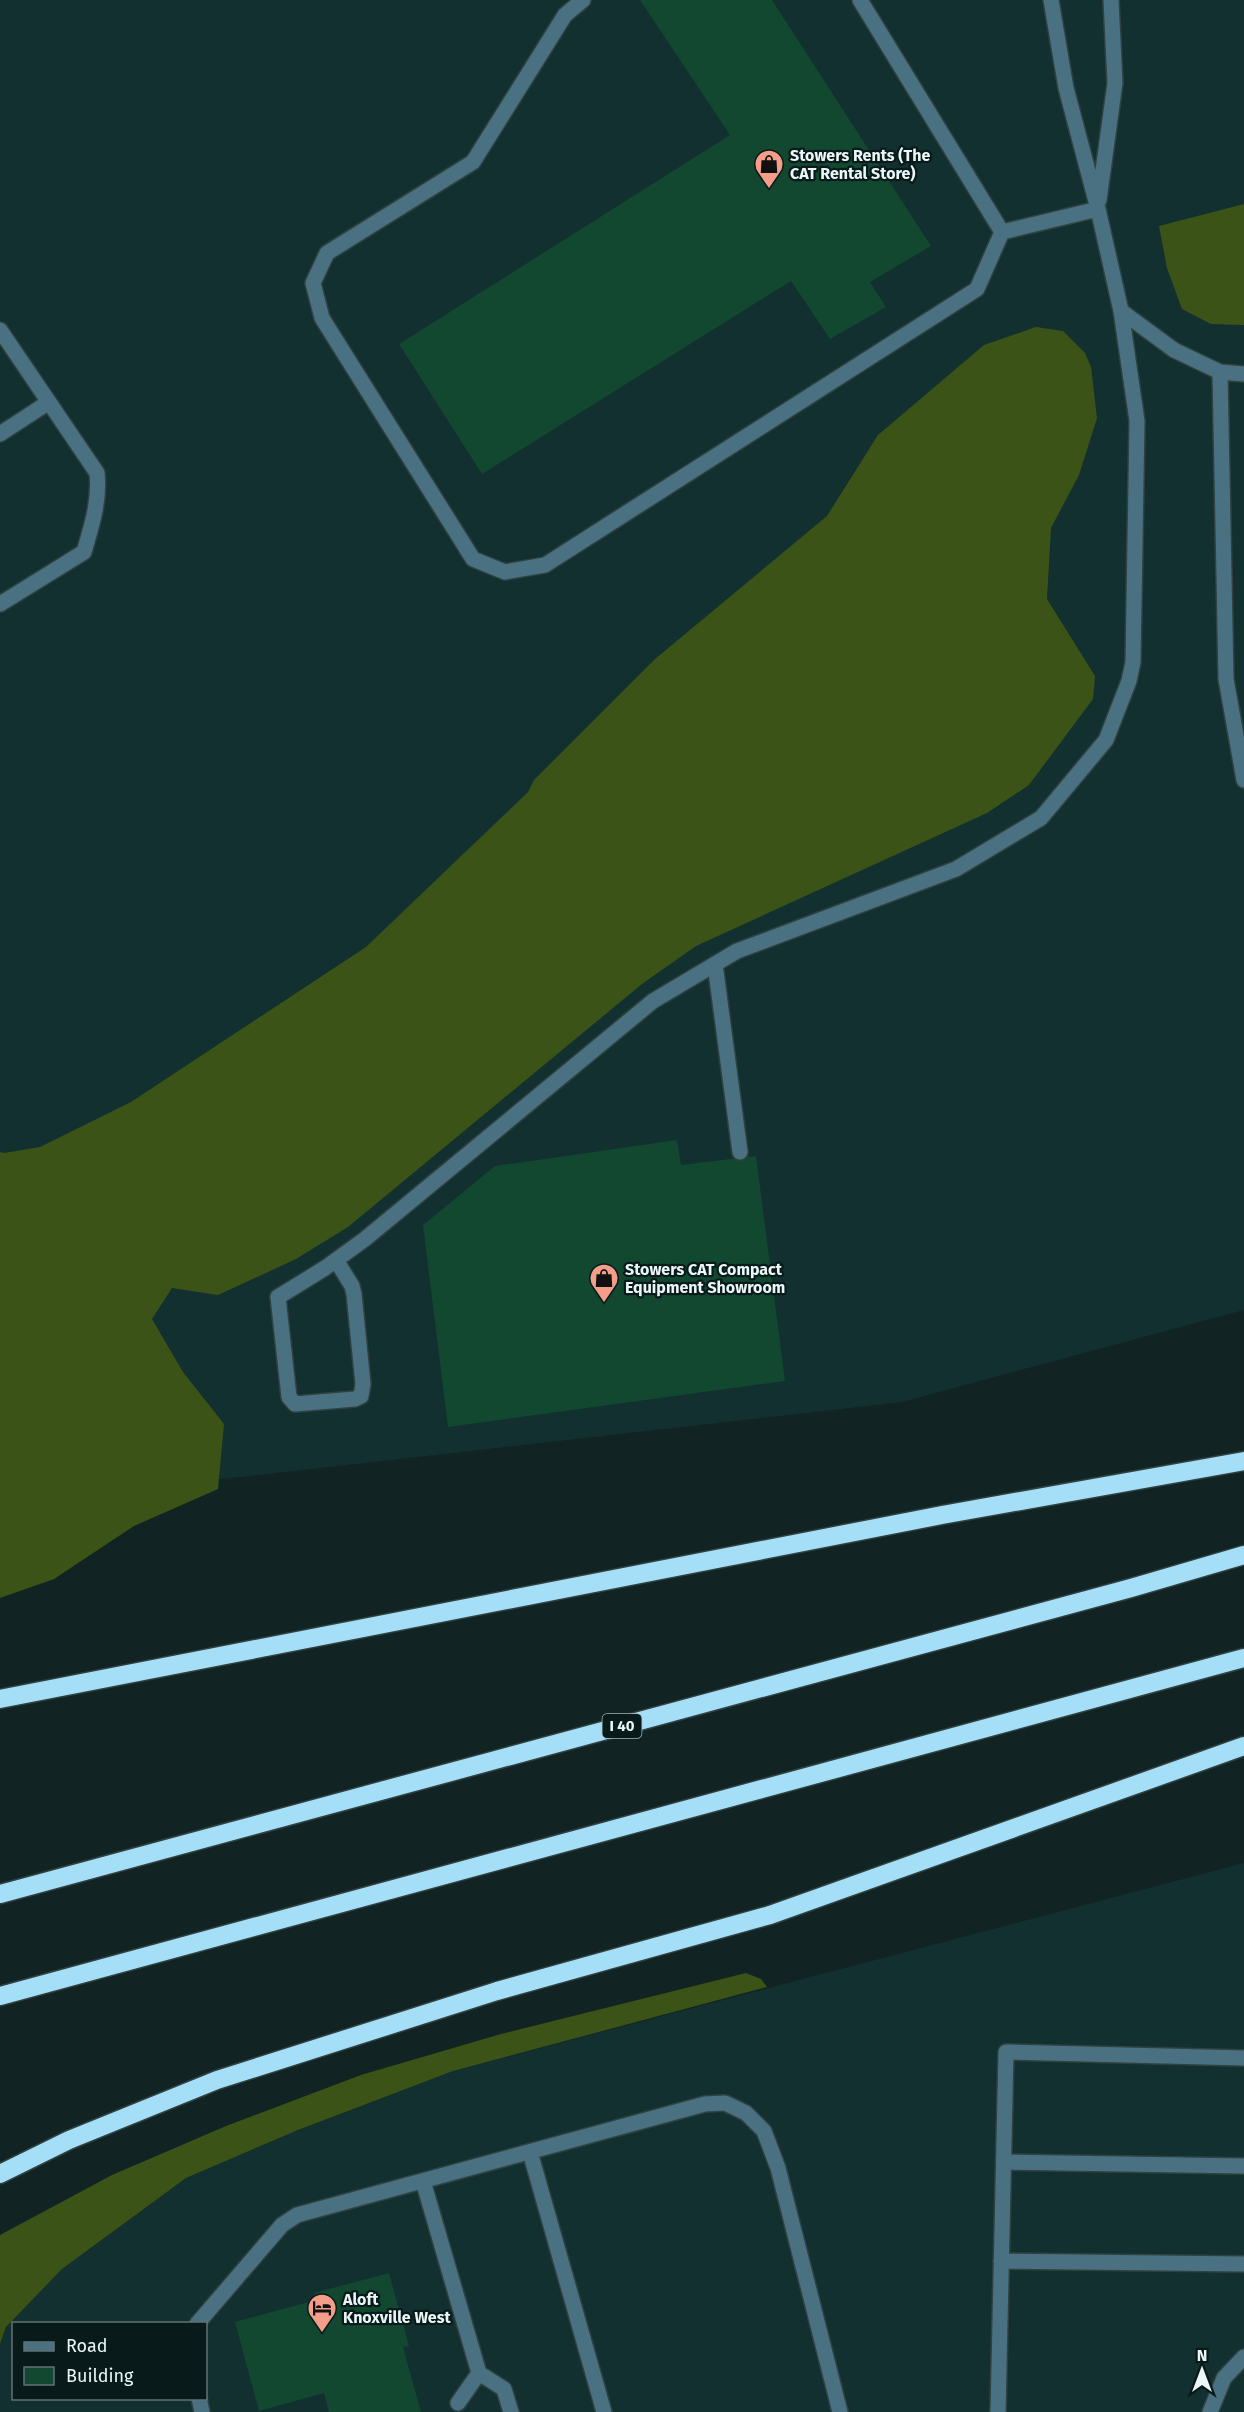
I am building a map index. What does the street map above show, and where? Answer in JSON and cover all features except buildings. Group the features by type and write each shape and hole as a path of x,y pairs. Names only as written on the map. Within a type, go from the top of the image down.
{"highway":[{"path":"0,1699 930,1518 1244,1461"},
{"name":"I 40","path":"0,1894 1244,1555"},
{"path":"0,1996 1244,1658"},
{"path":"0,2174 69,2140 217,2080 497,1991 770,1916 1244,1746"}],"lane":[{"path":"584,0 565,15 473,162 327,253 313,283 322,318 473,559 505,572 545,565 977,289 1002,232"},
{"path":"860,0 1002,232"},
{"path":"336,1260 352,1286 354,1294 363,1384 361,1396 355,1399 295,1404 289,1397 278,1297 336,1260 653,1001 737,951 956,869 1041,818 1106,740 1129,681 1133,662 1137,422 1121,311 1098,209 1066,88 1051,0"},
{"path":"1098,209 1115,83 1112,0"},
{"path":"1002,232 1098,209"},
{"path":"1121,311 1174,350 1220,372 1244,374"},
{"path":"0,330 97,472 99,490 84,552 0,604"},
{"path":"1220,372 1226,679 1244,780"},
{"path":"0,434 49,402"},
{"path":"715,964 740,1152"},
{"path":"998,2412 1006,2052 1244,2058"},
{"path":"199,2322 282,2224 297,2215 705,2103 725,2103 746,2113 764,2131 778,2168 840,2412"},
{"path":"530,2152 604,2412"},
{"path":"1004,2162 1244,2166"},
{"path":"423,2181 479,2373 504,2389 511,2412"},
{"path":"1001,2261 1244,2264"},
{"path":"1210,2412 1224,2378 1244,2357"},
{"path":"458,2403 479,2373"}],"shaded area":[{"path":"0,0 1244,0 1244,1310 902,1402 232,1478 85,1492 0,1406"},
{"path":"1244,1863 1244,2412 0,2412 0,2344 6,2327 62,2269 186,2178 298,2130 453,2071"}],"green space":[{"path":"1244,204 1244,325 1211,324 1182,309 1167,268 1159,226"},
{"path":"1036,327 1063,331 1085,353 1091,367 1097,418 1079,475 1051,528 1047,599 1095,676 1093,699 1029,785 987,813 696,946 642,984 348,1227 296,1259 218,1295 172,1288 152,1319 183,1372 224,1424 218,1489 134,1526 54,1579 0,1598 0,1152 40,1147 131,1102 366,947 528,792 534,780 655,659 827,516 878,435 984,345"},
{"path":"746,1973 761,1979 767,1987 453,2071 298,2130 186,2178 62,2269 6,2327 0,2344 0,2235 112,2175 226,2126 361,2075 501,2034"}],"place":[{"name":"Stowers Rents (The CAT Rental Store)","path":"769,190"},
{"name":"Stowers CAT Compact Equipment Showroom","path":"604,1304"},
{"name":"Aloft Knoxville West","path":"322,2334"}]}
